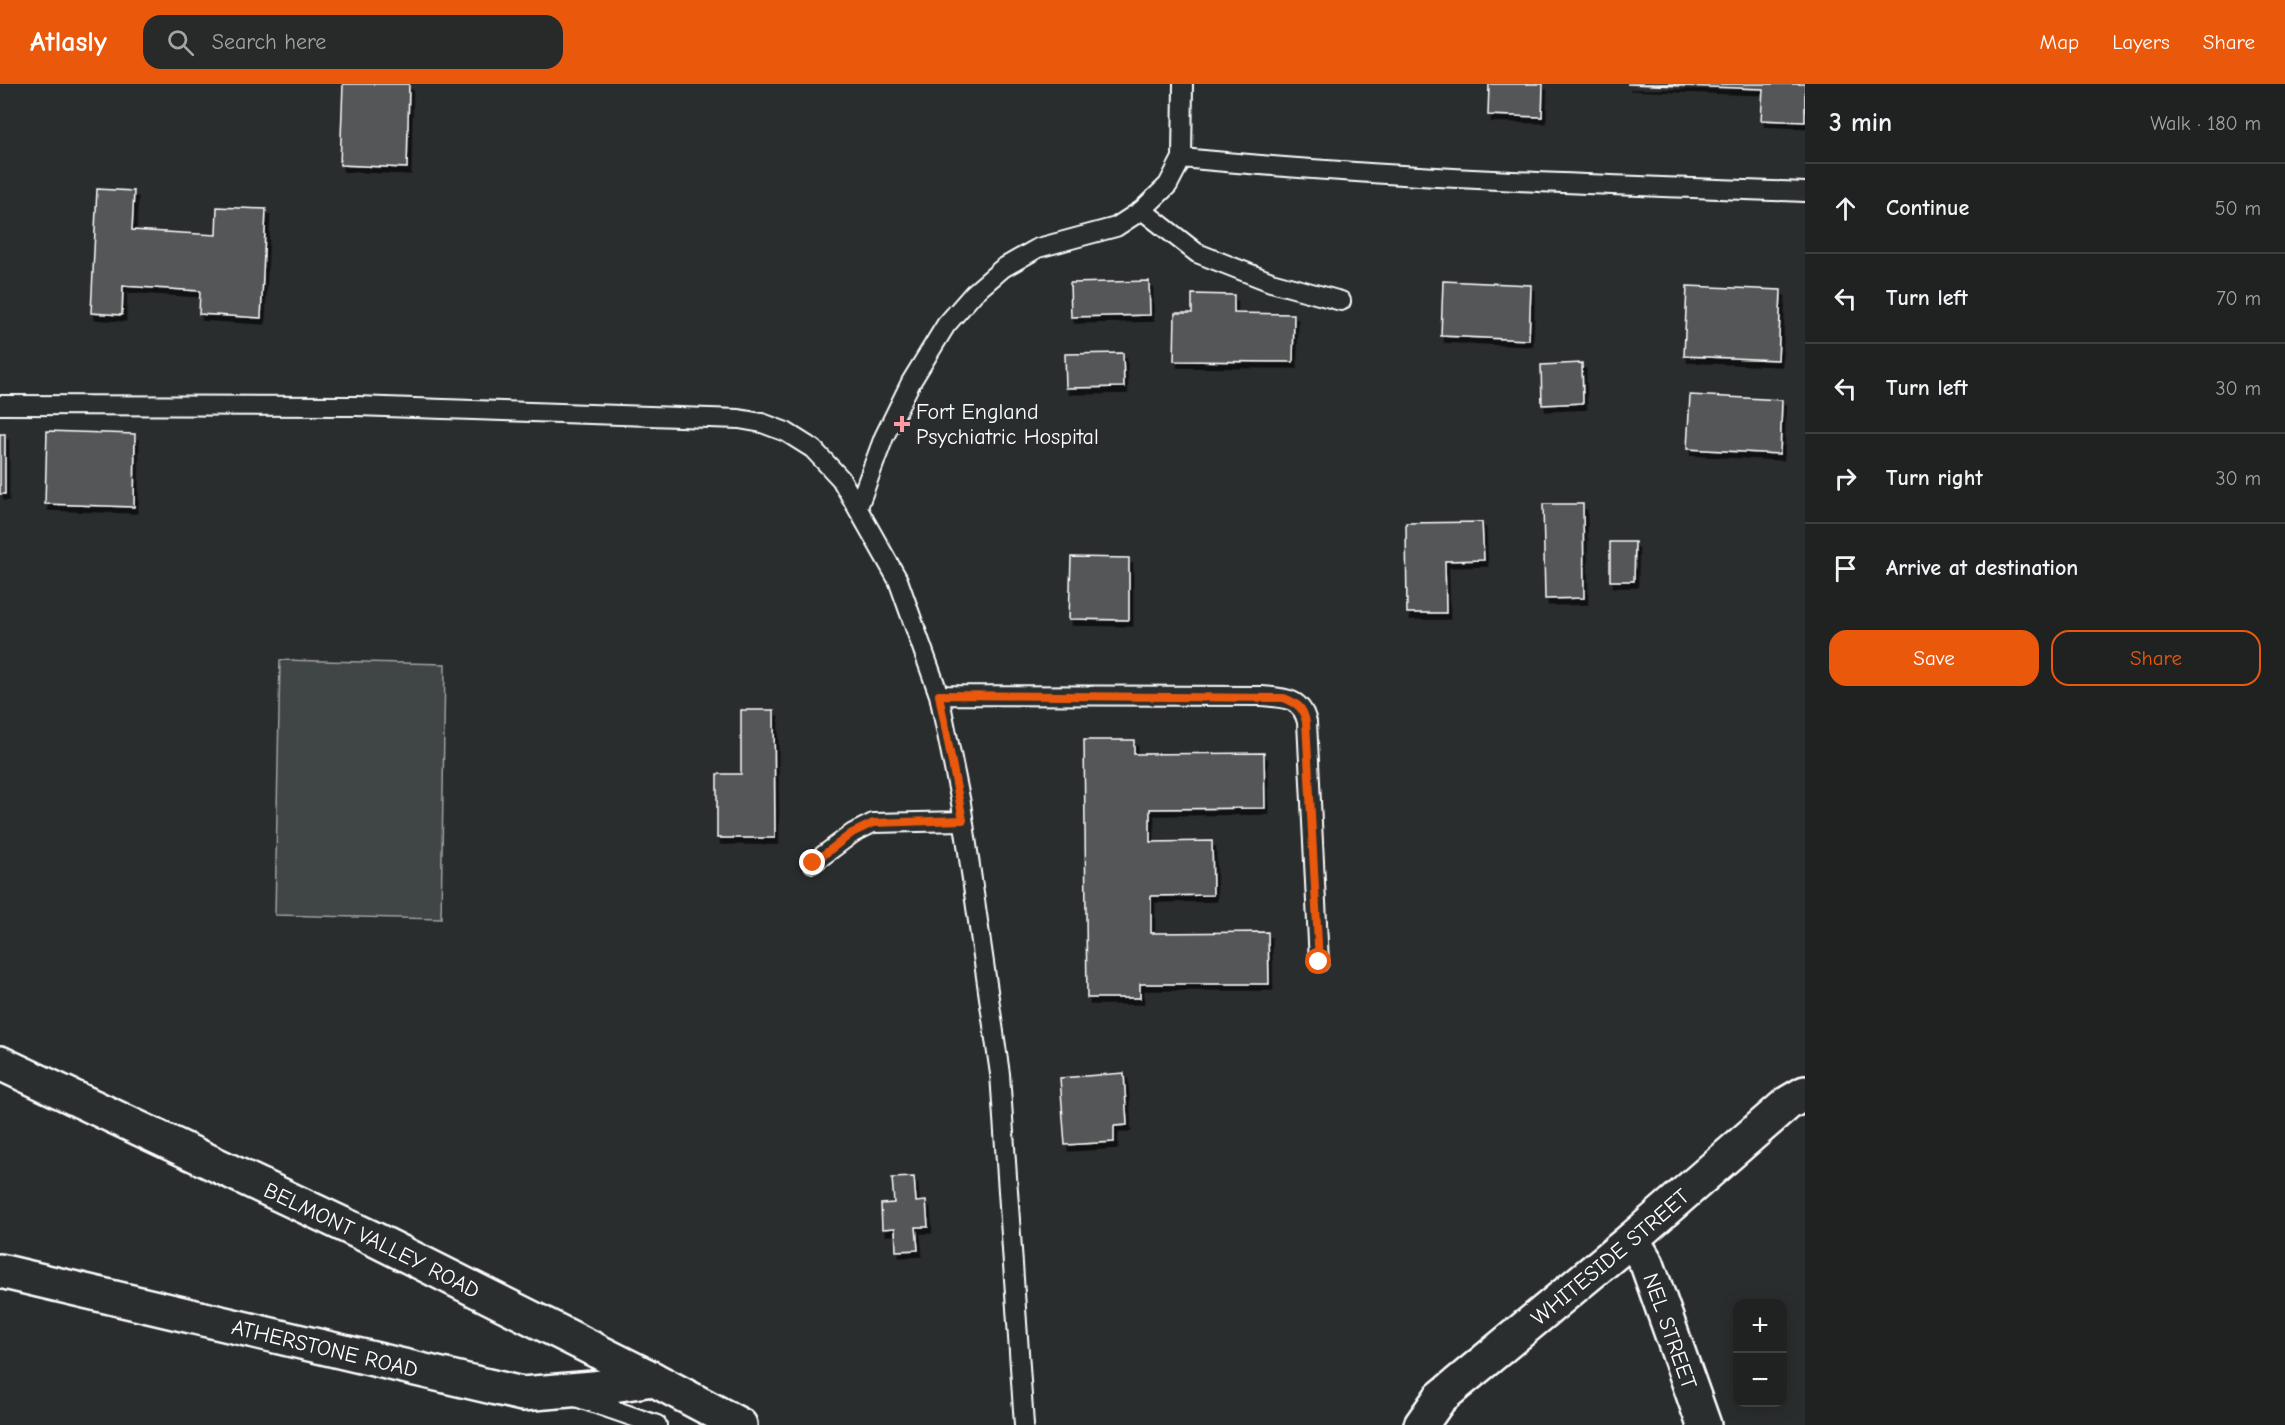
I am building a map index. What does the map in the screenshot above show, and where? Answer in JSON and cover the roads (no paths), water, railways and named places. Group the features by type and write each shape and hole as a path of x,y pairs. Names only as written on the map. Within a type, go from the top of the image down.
{"street":[{"name":"BELMONT VALLEY ROAD","path":"0,1063 374,1239 740,1425"},
{"name":"WHITESIDE STREET","path":"1421,1425 1440,1398 1632,1239 1788,1103 1805,1093"},
{"name":"NEL STREET","path":"1632,1239 1647,1264 1704,1425"},
{"name":"ATHERSTONE ROAD","path":"0,1271 522,1394 653,1379"}],"lane":[{"path":"858,507 884,437 910,382 946,325 974,293 1003,268 1038,248 1116,227 1142,210 1168,185 1182,158 1184,84"},
{"path":"1182,158 1285,168 1525,183 1805,192"},
{"path":"1142,210 1197,253 1271,282 1341,301"},
{"path":"0,405 356,406 739,419 762,423 786,432 813,448 841,479 898,580 939,695 963,820 1000,1074 1017,1293 1024,1425"},
{"path":"939,695 1262,696 1284,698 1298,704 1304,712 1306,722 1319,962"},
{"path":"813,863 852,833 873,823 963,820"},
{"path":"559,1391 657,1425"}],"place":[{"name":"Fort England Psychiatric Hospital","path":"902,424"}]}
